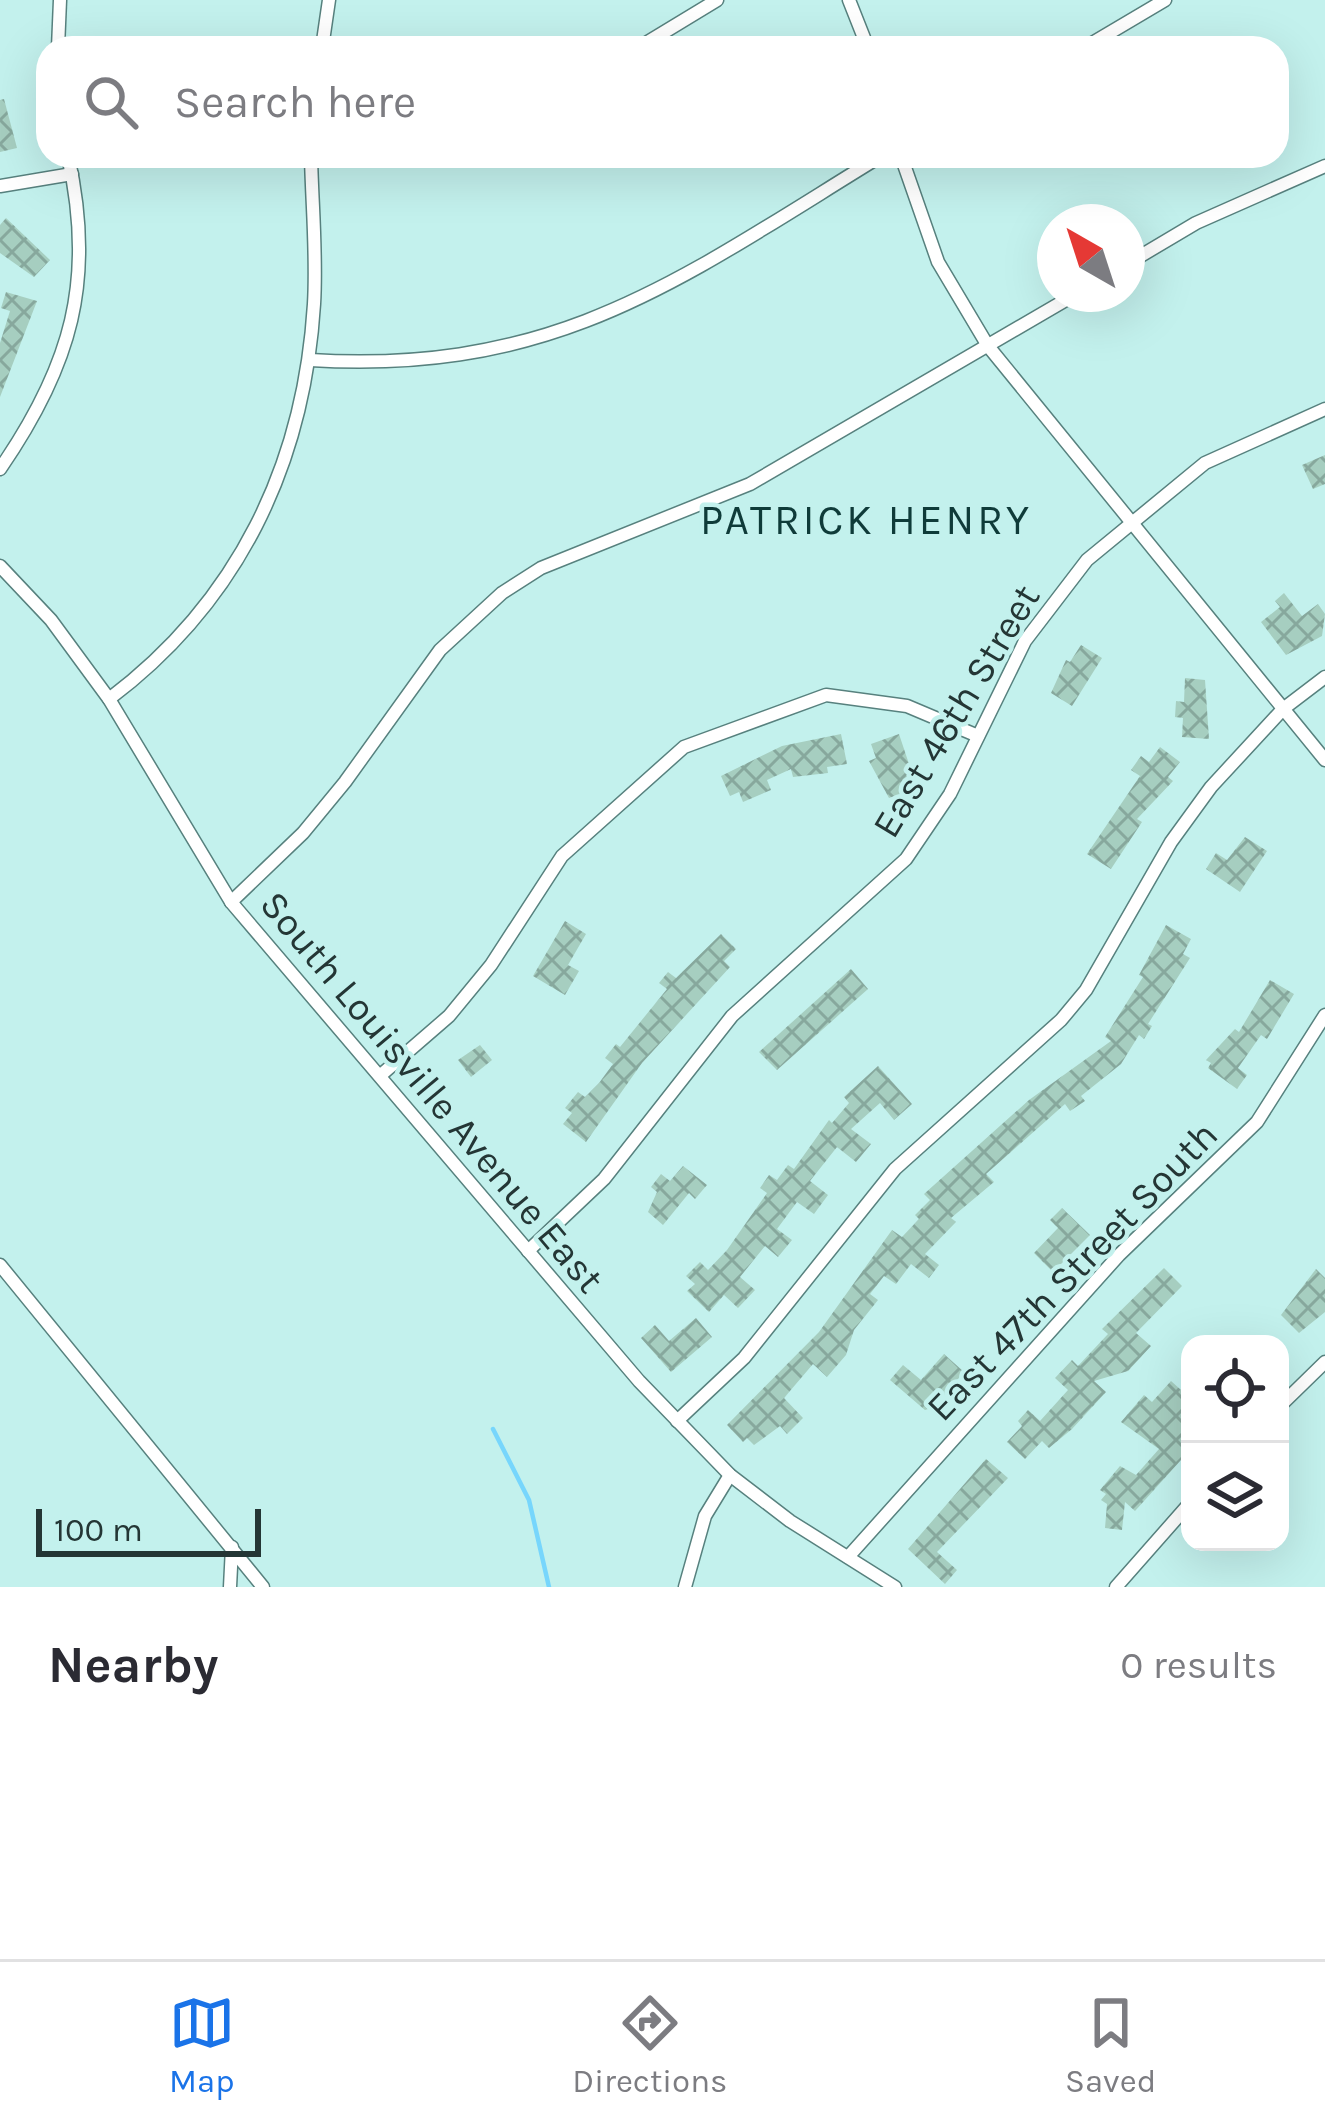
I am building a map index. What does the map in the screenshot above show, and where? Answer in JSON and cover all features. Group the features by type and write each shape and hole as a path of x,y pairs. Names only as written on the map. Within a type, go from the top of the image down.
{"street":[{"path":"58,36 60,0"},
{"path":"324,36 329,0"},
{"path":"658,36 717,0"},
{"path":"849,0 863,36"},
{"path":"1104,36 1165,0"},
{"path":"1145,253 1196,223 1325,166"},
{"path":"0,469 34,419 68,339 82,262 71,168"},
{"path":"109,699 151,668 200,617 266,514 287,460 310,360 315,298 311,168"},
{"path":"310,360 378,364 483,354 596,320 663,289 861,168"},
{"path":"905,168 938,262 988,346 1325,760"},
{"path":"0,186 72,174"},
{"path":"231,902 303,833 440,650 502,593 542,568 749,484 1046,312"},
{"name":"East 46th Street","path":"528,1251 604,1180 732,1016 905,859 950,794 1025,640 1088,560 1129,521 1205,463 1325,409"},
{"name":"South Louisville Avenue East","path":"0,566 51,620 109,699 231,902 677,1421 730,1475 895,1587"},
{"path":"677,1421 744,1358 895,1169 1061,1020 1086,990 1171,842 1211,787 1283,709 1325,677"},
{"path":"382,1074 463,999 562,856 684,747 826,695 907,706 978,736"},
{"name":"East 47th Street South","path":"848,1558 1119,1255 1257,1122 1325,1015"},
{"path":"0,1265 263,1587"},
{"path":"1289,1397 1325,1362"},
{"path":"686,1587 705,1516 730,1475"},
{"path":"1116,1587 1181,1513"},
{"path":"230,1587 232,1547"}],"building":[{"path":"4,99 17,148 0,152 0,100"},
{"path":"6,218 50,260 34,277 0,253 0,225"},
{"path":"6,292 37,301 0,397 0,343 10,311 1,308"},
{"path":"1325,455 1325,484 1313,489 1302,465"},
{"path":"1284,593 1302,616 1318,604 1325,614 1322,636 1286,655 1261,622 1280,607 1275,601"},
{"path":"1081,645 1102,658 1072,706 1051,693 1066,660 1070,662"},
{"path":"1185,678 1205,680 1209,739 1182,737 1183,718 1175,717 1176,701 1184,702"},
{"path":"841,734 847,764 827,767 828,773 793,777 791,769 767,780 771,790 743,802 739,792 730,796 721,776 782,746"},
{"path":"899,734 917,788 889,798 869,761 876,758 871,744"},
{"path":"1160,747 1180,762 1168,777 1173,781 1137,819 1142,822 1111,869 1087,854 1140,776 1131,770 1141,756 1149,762"},
{"path":"1245,837 1267,851 1240,892 1206,869 1216,853 1227,860"},
{"path":"565,921 586,934 568,965 579,971 565,995 533,976"},
{"path":"1166,925 1191,939 1183,954 1190,958 1148,1024 1152,1026 1144,1039 1139,1035 1121,1064 1081,1096 1085,1101 1070,1111 1065,1104 986,1174 994,1182 951,1218 956,1222 925,1254 939,1265 929,1278 911,1264 896,1284 884,1276 870,1294 878,1300 854,1330 846,1355 827,1377 813,1364 784,1398 803,1418 787,1434 780,1426 754,1445 747,1438 743,1442 727,1425 819,1332 892,1230 902,1237 919,1219 915,1215 930,1200 924,1194 1029,1100 1111,1041 1105,1037 1143,977 1139,975"},
{"path":"721,934 736,949 724,961 730,967 642,1063 586,1142 563,1124 572,1113 565,1108 578,1092 585,1097 599,1083 613,1064 605,1058 616,1044 620,1047 667,989 659,983 668,972 676,978"},
{"path":"851,969 868,989 777,1070 759,1052"},
{"path":"1270,980 1294,994 1267,1039 1261,1035 1238,1068 1247,1075 1237,1089 1208,1068 1211,1063 1206,1060 1235,1029 1239,1032"},
{"path":"480,1045 492,1060 471,1077 458,1060"},
{"path":"878,1066 912,1104 894,1120 880,1103 851,1129 871,1144 856,1162 837,1147 810,1181 828,1195 814,1214 797,1202 777,1229 792,1240 778,1257 765,1246 740,1277 755,1290 738,1308 724,1295 709,1312 687,1291 695,1284 686,1276 700,1262 708,1270 727,1250 767,1193 760,1188 769,1175 777,1180 788,1165 794,1169 829,1120 832,1123 849,1103 844,1097"},
{"path":"683,1166 707,1185 695,1199 689,1193 663,1225 648,1212 657,1192 651,1187 661,1174 670,1181"},
{"path":"1062,1208 1090,1235 1053,1272 1034,1253 1058,1228 1050,1220"},
{"path":"1164,1268 1182,1286 1136,1333 1151,1346 1128,1371 1094,1381 1106,1392 1072,1429 1049,1448 1042,1441 1025,1459 1007,1442 1022,1426 1018,1421 1028,1410 1040,1421 1068,1390 1055,1378 1072,1360 1078,1366 1108,1334 1102,1329"},
{"path":"1316,1269 1325,1278 1325,1312 1299,1333 1281,1315"},
{"path":"696,1318 712,1337 671,1372 641,1338 655,1325 669,1341"},
{"path":"944,1354 964,1372 934,1407 925,1410 890,1380 903,1365 921,1380"},
{"path":"1171,1381 1181,1390 1181,1460 1135,1511 1125,1502 1122,1530 1105,1528 1107,1504 1101,1500 1106,1494 1100,1490 1120,1466 1136,1475 1159,1449 1121,1422 1144,1395 1152,1402"},
{"path":"986,1459 1008,1478 937,1552 957,1570 945,1584 908,1549"}],"waterway":[{"path":"493,1429 529,1500 549,1587"}],"district":[{"name":"PATRICK HENRY","path":"866,520"}]}
